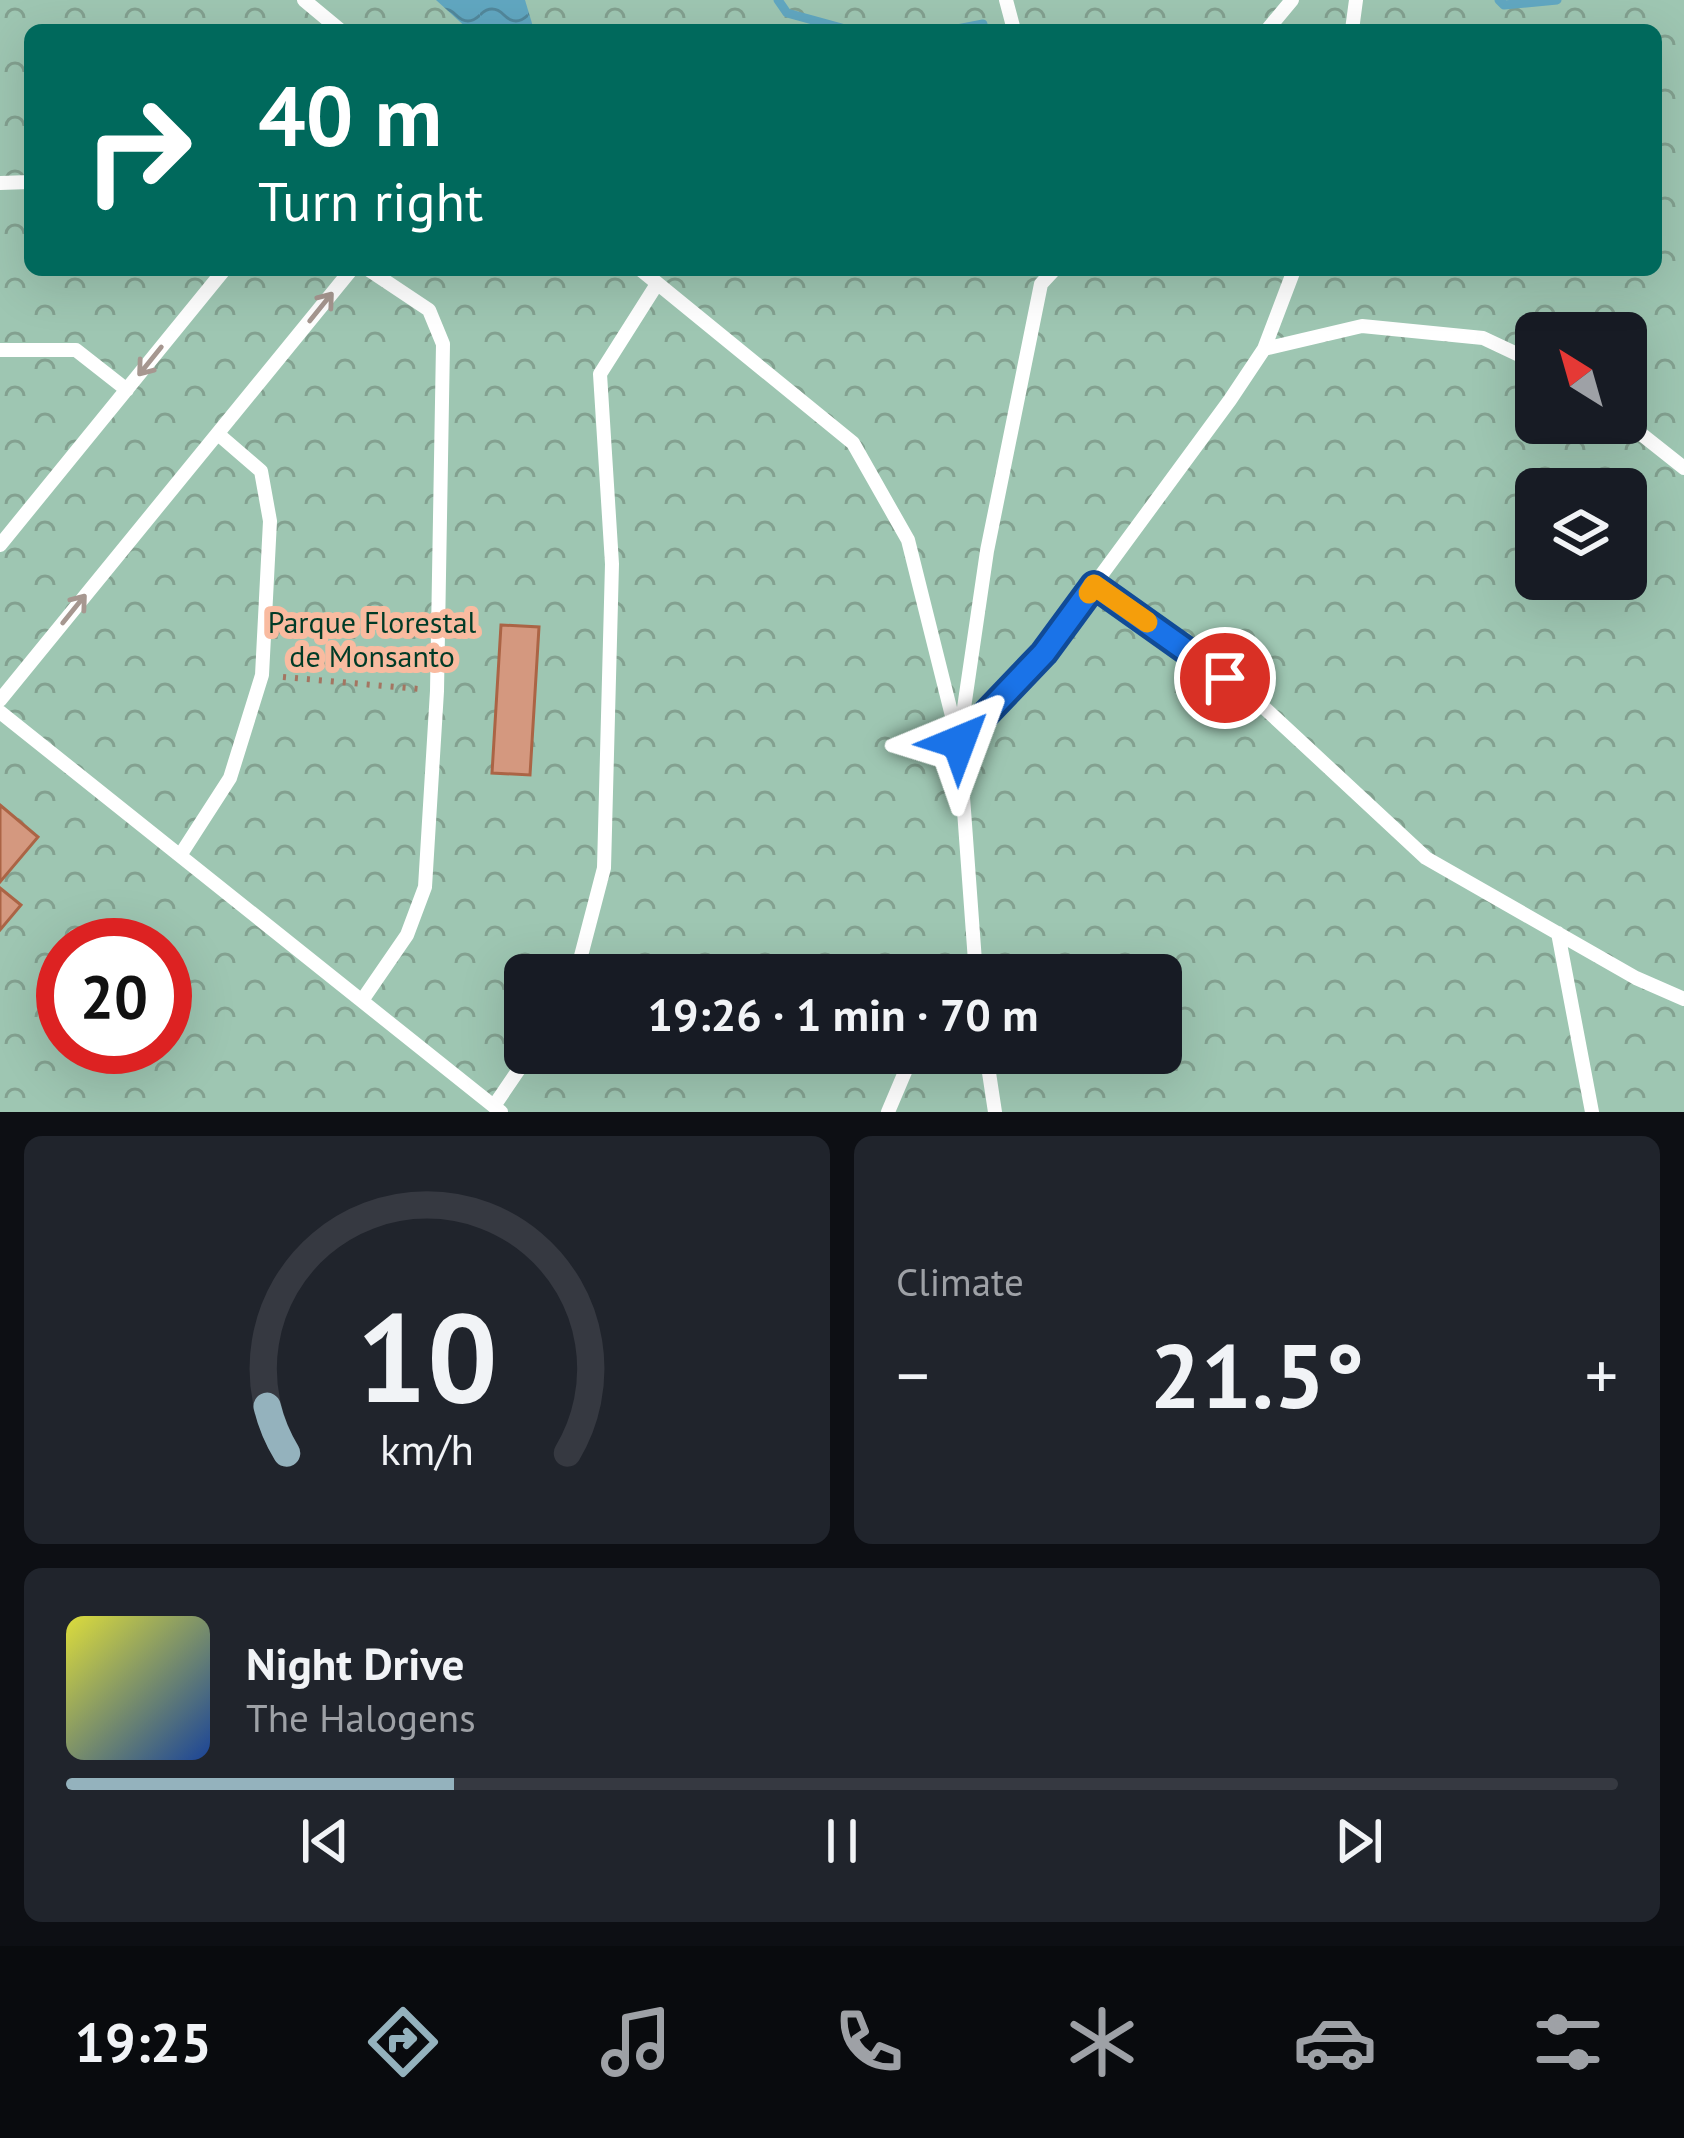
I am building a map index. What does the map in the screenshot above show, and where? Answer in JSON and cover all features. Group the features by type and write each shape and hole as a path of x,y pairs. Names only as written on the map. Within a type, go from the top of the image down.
{"lane":[{"path":"304,0 333,24"},
{"path":"1272,24 1292,0"},
{"path":"0,545 219,276"},
{"path":"0,700 346,276"},
{"path":"363,999 407,935 425,887 437,691 443,344 429,310 378,276"},
{"path":"648,276 853,443 908,540 959,742 974,954"},
{"path":"959,742 1044,653 1264,349 1292,276"},
{"path":"959,742 987,551 1041,277"},
{"path":"581,954 604,868 612,563 600,374 657,284"},
{"path":"1264,349 1362,326 1483,338 1515,353"},
{"path":"0,350 76,350 127,390"},
{"path":"181,854 230,778 262,675 270,521 261,471 218,434"},
{"path":"1647,439 1684,468"},
{"path":"1094,585 1257,701 1426,858 1636,978 1684,999"},
{"path":"0,712 498,1109 518,1074"},
{"path":"1558,933 1592,1112"},
{"path":"888,1112 904,1074"},
{"path":"989,1074 994,1112"}],"path":[{"path":"262,675 437,691"}],"green space":[{"name":"Parque Florestal de Monsanto","path":"0,0 1684,0 1684,1112 0,1112"}],"water":[{"path":"436,0 525,0 532,24 462,24"}],"building":[{"path":"501,625 539,627 530,775 492,773"},
{"path":"0,805 38,837 0,882"},
{"path":"0,888 21,905 0,930"}],"waterway":[{"path":"778,0 787,13 827,24"},
{"path":"1499,0 1504,5 1557,0"}],"slow traffic":[{"path":"1089,593 1094,585 1147,622"}],"route":[{"path":"959,742 1044,653 1094,585 1225,678"}]}
